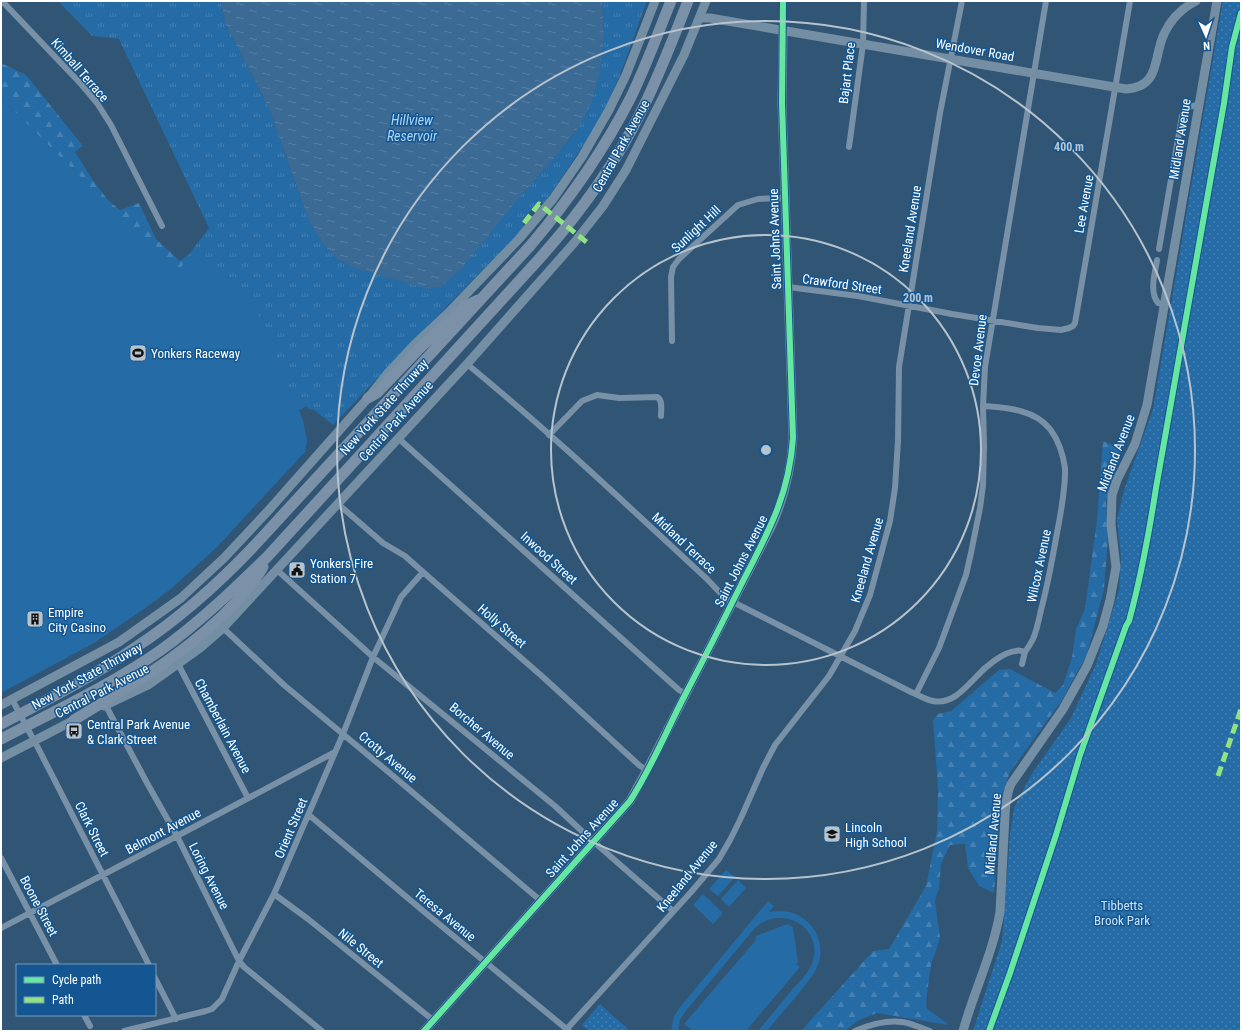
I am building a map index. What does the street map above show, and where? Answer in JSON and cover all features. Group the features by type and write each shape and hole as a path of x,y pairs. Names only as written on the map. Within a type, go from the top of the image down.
{"highway":[{"name":"New York State Thruway","path":"1,724 112,662 156,633 198,601 254,546 530,246 579,185 597,158 632,96 671,1"},
{"name":"New York State Thruway","path":"1,739 94,691 160,650 216,606 268,556 536,263 574,218 604,176 643,108 655,83 688,1"},
{"path":"368,398 378,393 421,347 464,307 484,297"},
{"path":"74,720 153,671 200,637 257,578 268,556"}],"street":[{"name":"Kimball Terrace","path":"2,1 81,84 97,103 111,125 162,226"},
{"path":"1,704 14,701 119,642 181,598 230,552 368,398 387,374 519,239 553,199 582,157 602,123 626,75 655,1"},
{"name":"Central Park Avenue","path":"1,758 32,737 106,706 148,685 200,648 223,628 467,364 574,243 603,206 626,170 680,61 700,18 706,1"},
{"name":"Saint Johns Avenue","path":"424,1031 626,805 647,770 776,517 791,463 793,429 784,198 782,103 783,1"},
{"name":"Bajart Place","path":"849,147 863,44 864,1"},
{"name":"Kneeland Avenue","path":"567,1030 692,891 718,858 740,820 775,745 829,676 855,631 870,595 890,521 895,488 898,441 899,367 940,112 962,1"},
{"name":"Devoe Avenue","path":"916,694 939,648 966,575 980,508 983,485 983,406 985,367 1046,1"},
{"name":"Lee Avenue","path":"1076,317 1130,1"},
{"name":"Wendover Road","path":"700,18 709,18 1126,89 1135,88 1142,85 1149,79 1154,71 1161,42 1166,30 1176,16 1187,6 1196,1"},
{"name":"Midland Avenue","path":"963,1031 998,926 1005,816 1009,789 1070,698 1087,666 1103,626 1110,600 1116,567 1111,525 1112,495 1117,480 1135,444 1147,405 1217,1"},
{"path":"1159,249 1182,116 1187,106 1198,105"},
{"name":"Sunlight Hill","path":"672,341 671,277 673,267 679,258 738,205 758,199 784,198"},
{"path":"1157,260 1153,285 1153,297 1158,303 1164,305"},
{"name":"Crawford Street","path":"788,287 858,296 952,314 1038,328 1061,330 1070,328 1073,326 1076,317"},
{"name":"Midland Terrace","path":"467,364 578,460 707,579 725,598 916,694"},
{"path":"549,436 582,400 597,395 619,398 656,397 659,398 661,402 661,416"},
{"name":"Wilcox Avenue","path":"983,406 1012,409 1034,416 1044,423 1059,442 1065,469 1060,521 1047,586 1038,624 1033,639 1025,652 1022,664"},
{"name":"Inwood Street","path":"398,438 679,690 686,694"},
{"name":"Holly Street","path":"338,504 383,544 405,556 544,678 640,766 647,770"},
{"name":"Borcher Avenue","path":"277,570 373,657 555,806 593,842 673,911"},
{"name":"Orient Street","path":"124,1031 212,1009 222,999 239,961 274,894 343,734 373,657 401,597 423,572"},
{"name":"Crotty Avenue","path":"223,628 284,685 540,900"},
{"path":"916,694 933,701 951,699 964,690 978,675 1002,655 1016,651 1025,652"},
{"name":"Chamberlain Avenue","path":"178,664 248,798"},
{"name":"Clark Street","path":"14,701 148,964"},
{"name":"Loring Avenue","path":"106,706 177,836 239,961 244,967 322,1031"},
{"name":"Belmont Avenue","path":"1,928 335,752"},
{"name":"Teresa Avenue","path":"309,815 567,1030"},
{"name":"Boone Street","path":"1,858 56,964"},
{"name":"Nile Street","path":"274,894 308,919 433,1020"},
{"path":"156,980 176,1019"},
{"path":"85,1016 90,1026"},
{"path":"855,1031 874,1024 888,1022 902,1022 930,1031"}],"green space":[{"path":"58,1 221,1 226,25 269,108 309,221 518,199 577,130 604,34 602,1 647,1 620,75 601,119 544,204 539,201 522,221 525,227 333,425 314,410 309,409 306,406 298,411 250,296 190,253 209,228 119,39 92,36"},
{"name":"Tibbetts Brook Park","path":"1223,1 1241,1 1241,1031 973,1031 1002,941 1010,834 1014,808 1031,775 1071,718 1096,664 1119,590 1121,557 1117,520 1124,490 1153,409"},
{"path":"1,63 26,75 83,146 75,152 94,182 108,200 120,210 139,203 156,239 180,261 190,253 250,296 282,363 307,444 303,451 178,271 105,210 86,183 1,98"},
{"name":"Yonkers Raceway","path":"1,98 84,180 105,208 179,270 192,253 251,296 303,420 307,440 305,452 216,548 172,588 94,643 1,693"},
{"path":"1103,441 1122,449 1106,501 1108,537 1104,589 1087,654 1062,700 1010,772 1001,798 994,893 979,886 968,868 965,844 950,845 941,864 939,888 935,901 940,938 931,965 926,1008 949,1025 877,1013 857,1021 845,1031 801,1031 873,951 889,949 926,886 937,831 938,790 933,720 938,714 951,711 999,670 1010,669 1055,693 1063,685 1072,658 1076,629 1085,609 1097,520"},
{"path":"726,870 735,877 718,896 709,889"},
{"path":"738,880 746,888 729,907 721,899"},
{"path":"703,894 723,913 713,924 693,905"},
{"path":"768,901 774,906 769,912 785,911 800,916 809,923 815,931 821,950 818,965 810,979 767,1031 758,1031 806,973 813,961 814,949 812,938 797,922 786,918 775,918 764,921 754,929 685,1012 680,1020 678,1031 671,1031 674,1016 680,1007"},
{"path":"787,924 793,927 798,963 796,964 800,967 746,1031 693,1031 684,1024 755,941 756,936"},
{"path":"600,1004 628,1029 626,1031 589,1031 582,1025"}],"water":[{"name":"Hillview Reservoir","path":"221,1 602,1 604,34 599,75 592,102 577,130 462,268 442,286 429,289 354,268 336,258 323,244 309,221 269,108 226,25"}],"marked path":[{"path":"524,223 539,204 589,244"},
{"path":"1218,776 1241,709"}],"cycle path":[{"path":"424,1031 630,801 652,761 760,549 782,497 791,459 793,438 782,103 783,1"},
{"path":"989,1031 1056,835 1080,755 1129,621 1151,522 1224,103 1232,47 1241,13"}],"place":[{"name":"Yonkers Raceway","path":"138,353"},
{"name":"Yonkers Fire Station 7","path":"297,570"},
{"name":"Empire City Casino","path":"35,619"},
{"name":"Central Park Avenue & Clark Street","path":"74,731"},
{"name":"Lincoln High School","path":"832,834"}]}
